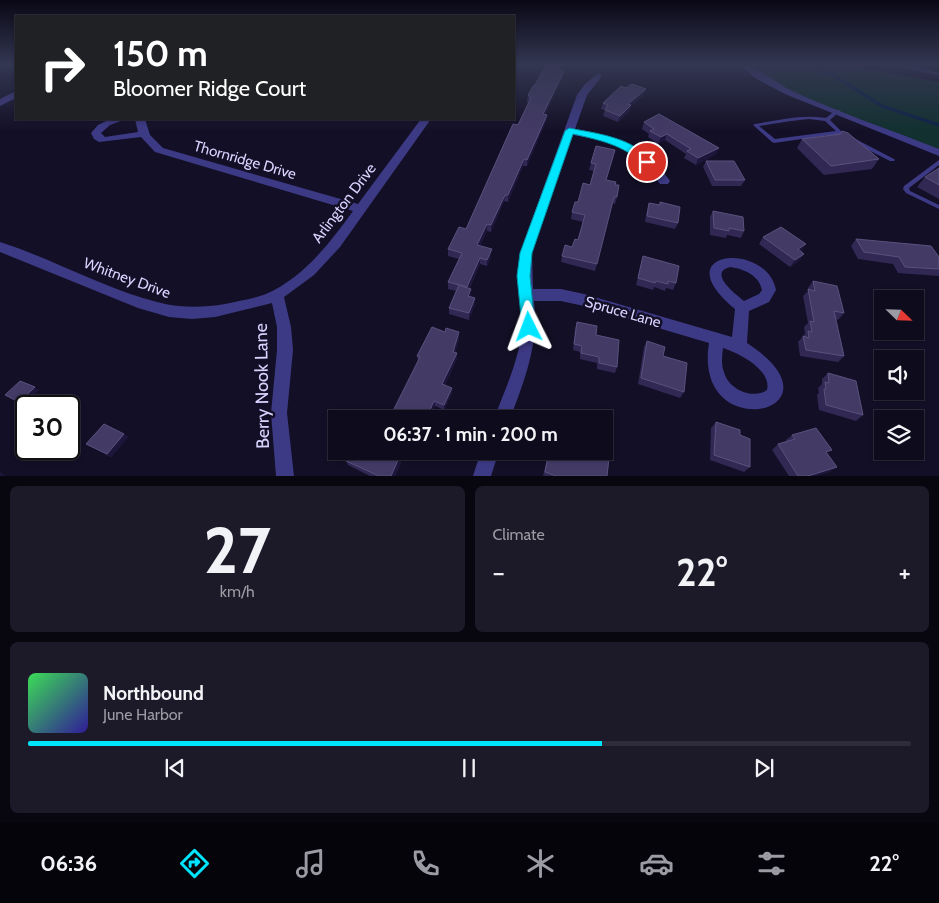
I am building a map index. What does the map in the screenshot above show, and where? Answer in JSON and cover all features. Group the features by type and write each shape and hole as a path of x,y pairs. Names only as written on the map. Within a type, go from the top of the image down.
{"street":[{"path":"505,410 526,346 529,327 524,276 526,253 582,95 587,87"},
{"path":"779,87 939,153"},
{"path":"1,101 15,94"},
{"path":"118,120 105,124 96,133 98,137 103,140 143,134 140,120"},
{"name":"Arlington Drive","path":"277,295 305,275 336,244 425,120"},
{"path":"569,131 603,138 625,146 636,152 664,181"},
{"name":"Thornridge Drive","path":"143,134 146,140 159,150 170,154 361,209"},
{"name":"Whitney Drive","path":"0,246 163,311 207,314 259,302 277,295"},
{"name":"Berry Nook Lane","path":"277,295 284,327 279,413 285,476"},
{"name":"Spruce Lane","path":"526,295 561,295 584,300 740,346 758,359 773,376 775,389 768,400 751,403 740,400 723,389 715,368 718,340"},
{"path":"740,346 742,307"},
{"path":"482,476 487,460"}],"lane":[{"path":"826,120 838,111"},
{"path":"840,133 774,141 755,125 797,119 816,118 826,120 840,133 892,160"},
{"path":"939,162 906,187 908,192 939,207"}],"green space":[{"path":"779,87 939,87 939,153"}],"building":[{"path":"533,87 556,87 543,114 547,115 527,160 524,159 508,195 505,195 491,225 487,224 477,245 492,249 487,260 480,258 467,287 448,282 462,253 448,249 459,227 466,229 513,124 518,125 531,98 528,95"},
{"path":"620,87 641,87 646,89 628,104 631,105 620,116 605,110 608,105 603,103"},
{"path":"659,114 719,148 698,158 687,151 691,149 667,134 661,137 650,131 654,129 644,122"},
{"path":"842,131 848,133 879,159 831,166 802,139 841,134"},
{"path":"596,146 615,150 606,180 616,182 615,185 619,185 617,197 614,197 597,264 562,256 565,245 572,247 575,239 578,240 585,215 572,212 575,202 578,202 583,183 590,185 596,164 591,163"},
{"path":"706,161 734,161 745,180 715,180"},
{"path":"939,168 939,185 925,177"},
{"path":"660,202 680,207 678,223 647,216 649,203 660,205"},
{"path":"713,211 743,217 744,231 714,228"},
{"path":"781,227 806,244 798,249 804,254 795,260 763,237"},
{"path":"856,239 931,246 939,257 939,269 905,267 899,257 864,252"},
{"path":"643,256 679,266 676,283 668,281 668,284 656,281 655,283 638,278"},
{"path":"813,281 837,286 844,313 834,311 844,356 806,350 803,336 809,338 808,331 812,332 810,321 814,322 808,289 815,291"},
{"path":"459,285 471,289 468,296 475,298 469,313 449,308"},
{"path":"577,322 597,326 596,335 619,340 617,367 599,363 599,357 581,353 582,346 574,344"},
{"path":"432,327 445,332 446,328 459,332 453,352 457,353 442,384 452,388 444,405 434,401 430,410 394,410 420,357 417,356"},
{"path":"647,341 665,347 663,356 687,363 684,392 641,378"},
{"path":"828,373 856,381 863,415 826,405 824,389 826,389 825,382 829,383"},
{"path":"20,381 35,387 26,395 15,395 15,400 5,395"},
{"path":"716,422 740,430 740,435 750,439 750,467 714,455"},
{"path":"104,424 124,434 107,454 86,444"},
{"path":"816,428 832,450 826,452 837,467 808,476 798,476 778,444 795,439 792,435"},
{"path":"398,460 391,476 379,476 346,461"},
{"path":"547,460 609,460 607,476 556,476 545,472"}],"waterway":[{"path":"852,87 882,106 939,125"}],"route":[{"path":"529,327 524,262 530,238 569,131 614,141 636,152 647,162"}]}
